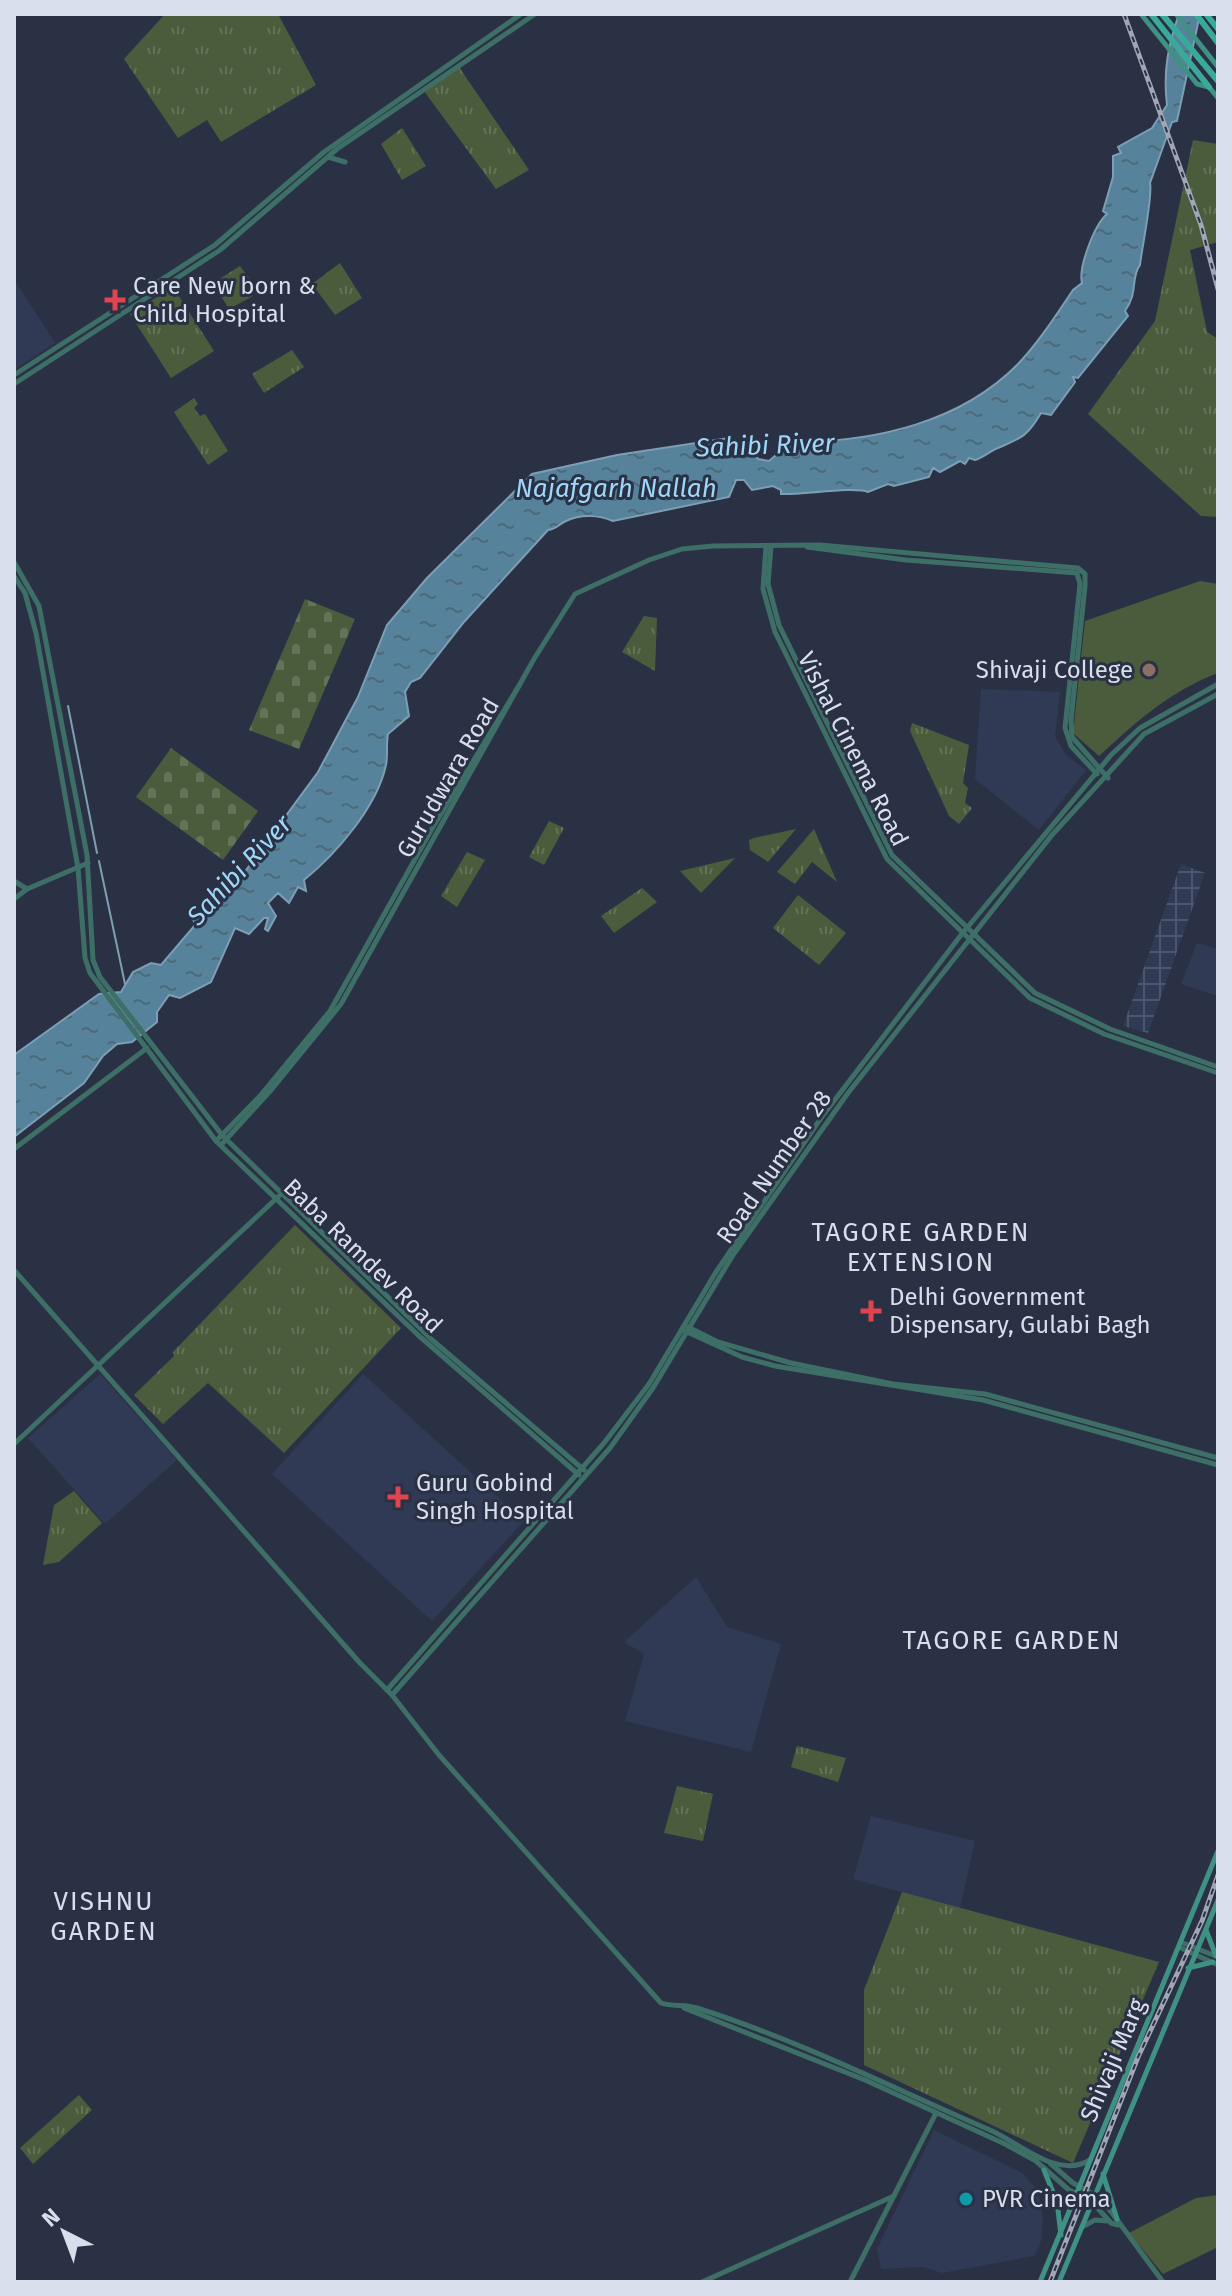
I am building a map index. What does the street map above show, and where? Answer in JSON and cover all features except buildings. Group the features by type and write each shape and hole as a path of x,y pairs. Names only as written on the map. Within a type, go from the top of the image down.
{"main road":[{"path":"1141,14 1197,84 1209,87"},
{"path":"1151,14 1218,98"},
{"path":"1162,14 1218,81"},
{"path":"1176,14 1218,67"},
{"path":"1196,14 1218,43"},
{"path":"1206,14 1218,29"},
{"name":"Shivaji Marg","path":"1040,2282 1080,2192 1218,1851"},
{"name":"Shivaji Marg","path":"1059,2282 1218,1900"},
{"path":"1188,1968 1216,1960 1205,1929"},
{"path":"1044,2170 1057,2202 1061,2236"},
{"path":"1103,2173 1115,2222"}],"street":[{"path":"14,375 215,245 324,152 521,14"},
{"path":"14,384 220,250 328,157 535,14"},
{"path":"328,157 345,162"},
{"name":"Vishal Cinema Road","path":"769,546 763,589 775,632 880,848 1030,998 1150,1048 1218,1070"},
{"name":"Gurudwara Road","path":"218,1143 330,1011 433,827 575,594 649,560 682,549 806,546 1082,570 1069,734 1101,773"},
{"path":"14,562 39,606 88,863 93,960 104,989"},
{"path":"14,576 25,593 33,620 78,868 85,958 104,989"},
{"name":"Road Number 28","path":"1101,773 1111,755 1140,728 1218,684"},
{"path":"1199,693 1202,700"},
{"name":"Road Number 28","path":"390,1692 583,1474 653,1388 685,1328 733,1255 966,935 1101,773 1144,734 1218,694"},
{"path":"14,899 27,889 88,863"},
{"path":"14,881 27,889"},
{"name":"Baba Ramdev Road","path":"104,989 218,1143 583,1474"},
{"path":"14,1149 64,1115 147,1048 279,1196 14,1444"},
{"path":"14,1270 390,1692 439,1755 661,2003 684,2008 865,2080 1036,2161 1044,2170 1080,2192 1095,2194 1163,2282"},
{"path":"685,1328 762,1356 893,1384 985,1394 1218,1458"},
{"path":"685,1328 729,1352 775,1366 983,1400 1218,1465"},
{"path":"1182,1945 1216,1960"},
{"path":"684,2008 695,2007 865,2072 1007,2138 1048,2161 1068,2167 1093,2158"},
{"path":"850,2282 939,2108"},
{"path":"1048,2161 1115,2222"},
{"path":"702,2282 894,2196"},
{"path":"1080,2229 1095,2220 1115,2222"}],"shaded area":[{"path":"14,279 55,343 14,370"},
{"name":"Shivaji College","path":"981,689 1060,692 1055,736 1066,755 1086,770 1039,830 975,779"},
{"path":"1181,864 1205,873 1148,1033 1123,1026"},
{"path":"1197,943 1218,949 1218,996 1181,984"},
{"path":"100,1374 177,1460 105,1524 28,1438"},
{"name":"Guru Gobind Singh Hospital","path":"363,1374 524,1521 432,1621 272,1474"},
{"path":"696,1577 727,1627 781,1644 751,1752 625,1721 644,1654 624,1642"},
{"path":"871,1816 975,1841 960,1908 853,1879"},
{"path":"934,2130 1022,2173 1033,2185 1040,2199 1043,2218 1041,2241 1034,2256 942,2273 924,2267 881,2269 877,2249"}],"green space":[{"path":"165,14 278,14 316,85 221,142 207,120 178,138 124,59"},
{"path":"459,67 529,170 496,189 424,91"},
{"path":"402,128 426,166 402,180 381,144"},
{"path":"1193,140 1218,144 1218,242 1190,250 1207,332 1218,339 1218,517 1201,516 1088,414 1155,321"},
{"path":"340,263 362,298 335,315 312,284"},
{"path":"240,266 255,286 250,290 253,296 229,309 213,283"},
{"path":"173,287 214,351 171,378 130,314"},
{"path":"292,350 304,367 264,393 252,374"},
{"path":"194,398 198,404 194,408 200,416 205,414 228,451 208,465 174,412"},
{"name":"Shivaji College","path":"1200,581 1218,584 1218,673 1169,698 1099,756 1073,733 1085,621"},
{"path":"305,599 355,619 299,749 249,730"},
{"path":"644,616 657,618 655,671 622,652"},
{"path":"912,723 969,745 963,783 968,788 965,803 972,808 959,824 949,816 910,731"},
{"path":"171,748 258,811 223,860 136,797"},
{"path":"549,821 564,828 544,865 529,857"},
{"path":"796,829 768,862 750,850 749,840"},
{"path":"814,829 837,882 812,862 795,884 777,872"},
{"path":"467,852 485,860 457,907 441,896"},
{"path":"735,858 701,893 680,871"},
{"path":"642,888 657,902 614,933 601,916"},
{"path":"798,895 846,933 819,965 773,928"},
{"path":"295,1225 401,1328 284,1453 208,1383 163,1424 134,1395"},
{"path":"74,1491 102,1523 59,1562 43,1565 54,1505"},
{"path":"797,1746 846,1758 838,1782 791,1767"},
{"path":"677,1786 713,1794 703,1841 664,1833"},
{"path":"902,1892 1159,1962 1073,2163 864,2065 864,1990"},
{"path":"79,2095 92,2110 33,2164 20,2148"},
{"path":"1218,2195 1218,2247 1163,2274 1129,2233 1196,2198"}],"water":[{"name":"Najafgarh Nallah","path":"1179,14 1200,14 1177,121 1172,122 1150,183 1140,265 1125,311 1128,316 1078,378 1073,377 1075,382 1051,415 1041,413 1023,436 978,459 969,458 965,464 960,461 940,472 933,468 929,477 894,486 888,484 868,492 781,494 781,490 773,486 752,490 744,480 736,480 729,497 613,521 578,517 548,530 464,622 420,678 411,682 405,692 409,716 388,734 386,765 374,797 342,843 304,880 306,891 298,887 289,903 278,893 268,903 276,916 268,931 265,929 268,918 264,918 249,934 235,928 211,982 180,998 169,995 157,1012 157,1022 132,1042 117,1044 103,1056 84,1083 14,1137 14,1055 99,994 121,992 133,972 151,963 161,965 196,924 193,920 223,892 230,892 318,772 358,697 387,625 427,578 532,474 617,455 729,438 750,446 758,459 769,461 776,455 778,438 793,446 799,442 858,438 944,414 971,401 1018,364 1073,290 1082,283 1088,246 1107,214 1103,211 1113,177 1113,156 1121,153 1118,147 1152,128 1167,105 1167,59"}],"waterway":[{"path":"68,706 97,853"},
{"path":"99,861 125,984"}],"railway":[{"path":"1124,14 1201,225 1218,289"},
{"path":"1050,2282 1138,2057 1202,1921 1218,1875"}],"place":[{"name":"Care New born & Child Hospital","path":"115,300"},
{"name":"Shivaji College","path":"1149,670"},
{"name":"Delhi Government Dispensary, Gulabi Bagh","path":"871,1311"},
{"name":"Guru Gobind Singh Hospital","path":"398,1497"},
{"name":"PVR Cinema","path":"966,2199"}],"district":[{"name":"TAGORE GARDEN EXTENSION","path":"921,1247"},
{"name":"TAGORE GARDEN","path":"1012,1640"},
{"name":"VISHNU GARDEN","path":"104,1916"}],"water label":[{"name":"Sahibi River","path":"765,445"},
{"name":"Sahibi River","path":"239,870"}]}
